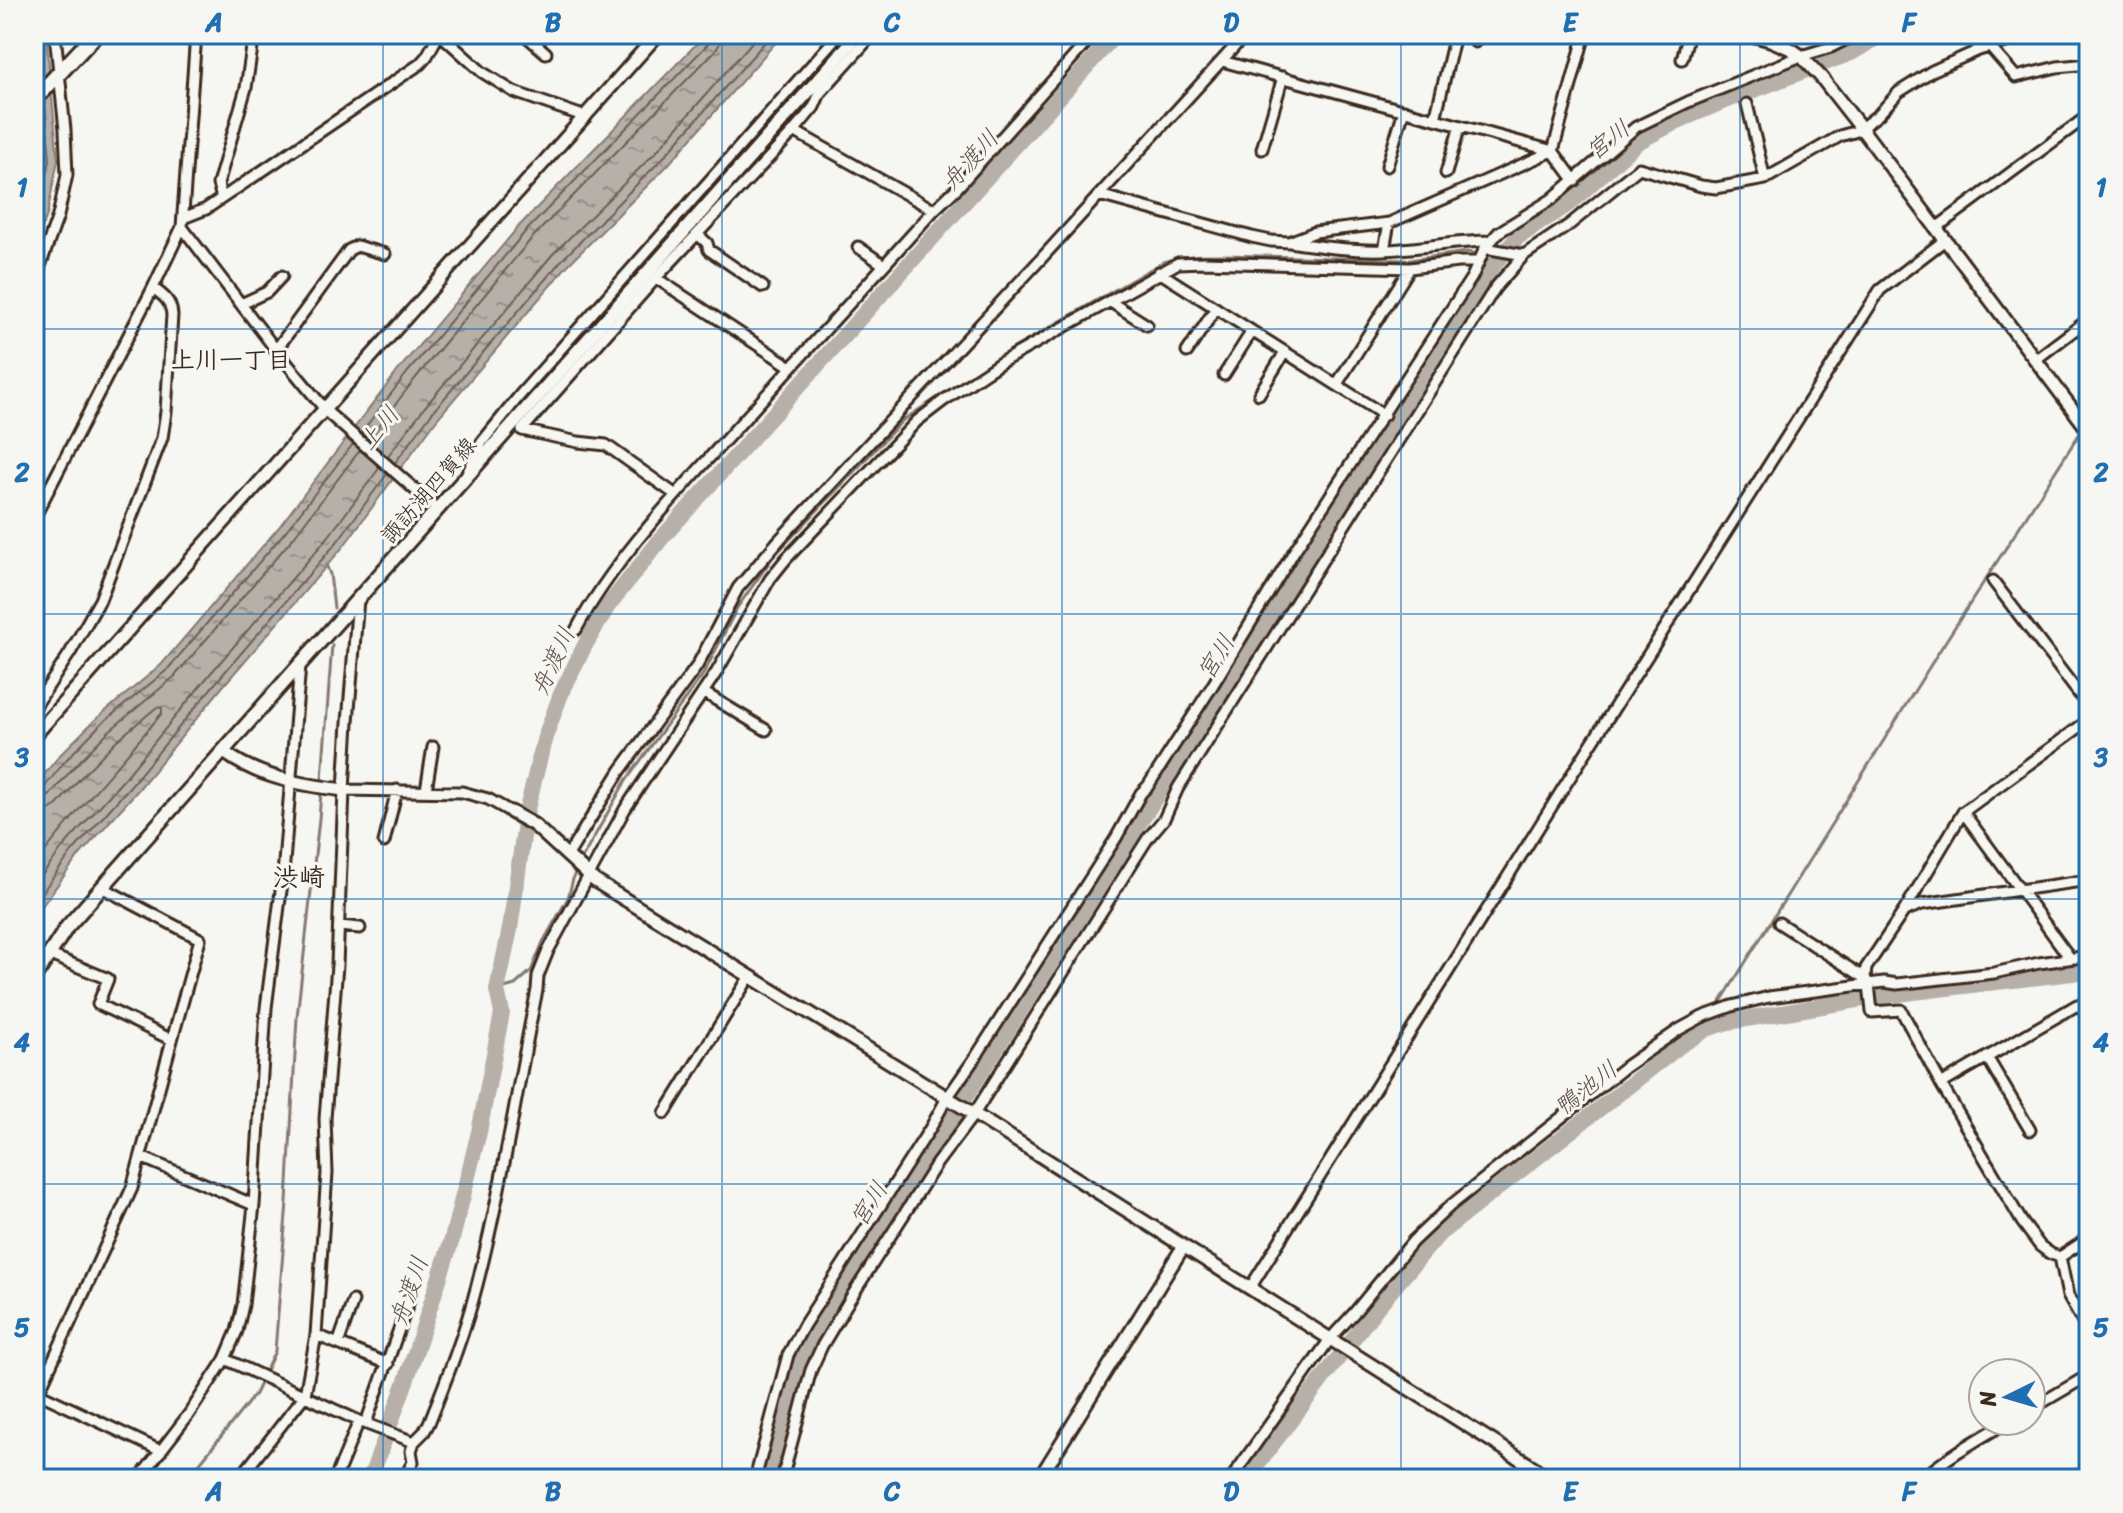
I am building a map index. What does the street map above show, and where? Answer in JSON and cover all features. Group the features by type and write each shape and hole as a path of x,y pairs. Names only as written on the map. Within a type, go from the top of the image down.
{"main road":[{"path":"34,100 96,34"},
{"name":"諏訪湖四賀線","path":"34,978 67,927 224,752 435,507 467,475 859,34"}],"street":[{"path":"34,283 58,216 67,175 55,34"},
{"path":"34,518 153,288 182,222 196,34"},
{"path":"222,198 218,184 246,88 254,34"},
{"path":"182,222 206,209 420,64 439,34 482,72 514,92 586,117"},
{"path":"524,34 546,53"},
{"path":"638,34 649,44"},
{"path":"34,736 658,34"},
{"path":"467,475 482,442 500,419 839,34"},
{"path":"676,495 606,445 522,430 656,278 794,131 814,107 820,93 873,34"},
{"path":"576,630 587,609 619,565 676,495 1094,34"},
{"path":"568,855 620,771 697,666 738,588 1246,34"},
{"path":"1553,151 1585,34"},
{"path":"1682,59 1689,34"},
{"path":"1748,34 1791,49 1821,77 2089,431"},
{"path":"755,1479 788,1355 804,1325 1040,959 1141,793 1472,277 1488,246 1499,232 1526,217 1575,181 1636,127 1688,102 1857,34"},
{"path":"1973,34 2016,77 2089,64"},
{"path":"782,1479 811,1370 850,1299 1148,838 1164,819 1178,788 1495,288 1521,254 1569,225 1639,168 1716,188 1765,179 1840,136 1857,131 1878,115 1899,92 1932,71 1984,48 2033,34"},
{"path":"1435,119 1453,43"},
{"path":"1222,61 1553,151 1575,181"},
{"path":"1262,149 1283,77"},
{"path":"1747,104 1765,179"},
{"path":"1387,166 1404,110"},
{"path":"1936,228 2089,115"},
{"path":"1446,173 1460,126"},
{"path":"794,131 934,210"},
{"path":"1289,242 1315,232 1389,223 1553,151"},
{"path":"1099,195 1271,241 1384,250 1467,241 1521,254"},
{"path":"182,222 276,350 326,411 435,507"},
{"path":"1384,250 1389,223"},
{"path":"697,234 707,243 709,250 763,287"},
{"path":"1250,1288 1880,290 1945,240"},
{"path":"276,350 349,250 357,246 385,254"},
{"path":"858,247 884,265"},
{"path":"411,1441 424,1432 429,1423 452,1365 477,1286 538,976 548,951 644,778 736,640 770,579 917,421 1000,363 1178,263 1410,268 1479,262"},
{"path":"1337,384 1410,268"},
{"path":"1159,272 1384,415"},
{"path":"241,304 267,292 282,276"},
{"path":"656,278 791,367"},
{"path":"48,721 34,710 100,600 162,438 172,315 165,297 153,288"},
{"path":"1109,301 1147,325"},
{"path":"1187,352 1216,308"},
{"path":"281,319 291,330"},
{"path":"2035,360 2089,319"},
{"path":"1224,375 1252,331"},
{"path":"1259,394 1285,352"},
{"path":"1993,581 2089,707"},
{"path":"239,1479 305,1395 316,1335 327,1173 325,1119 358,599"},
{"path":"139,1479 189,1414 225,1359 237,1331 243,1305 254,1205 266,1008 283,875 300,665"},
{"path":"703,692 766,730"},
{"path":"2060,1257 2040,1246 2022,1222 1901,1010 1872,1012 1866,968 1963,812 2089,720"},
{"path":"426,790 433,747"},
{"path":"224,752 258,771 303,785 344,790 462,792 488,799 534,825 588,875 1250,1288 1548,1479"},
{"path":"384,842 397,790"},
{"path":"1963,812 2070,958"},
{"path":"1904,911 1922,904 2089,880"},
{"path":"103,888 200,939 132,1188 36,1392 161,1451"},
{"path":"1779,923 1867,981"},
{"path":"339,926 360,928"},
{"path":"48,954 108,979 98,1004 172,1040"},
{"path":"1231,1479 1332,1340 1402,1253 1450,1206 1625,1067 1665,1039 1702,1017 1769,997 1867,981 1897,984 1994,973 2089,956"},
{"path":"665,1113 750,976"},
{"path":"1941,1084 2077,1005 2089,1013"},
{"path":"1987,1057 2030,1130"},
{"path":"141,1157 254,1205"},
{"path":"2060,1257 2089,1238"},
{"path":"1039,1479 1183,1247"},
{"path":"2060,1257 2068,1296 2089,1333"},
{"path":"335,1479 366,1423 410,1298"},
{"path":"338,1344 353,1301"},
{"path":"316,1335 388,1364"},
{"path":"225,1359 411,1441"},
{"path":"2047,1400 2089,1375"},
{"path":"1922,1479 1942,1461 1982,1437"},
{"path":"404,1479 413,1462 411,1441"}],"water":[{"path":"34,34 46,34 58,160 47,215 34,251"},
{"name":"上川","path":"706,34 783,34 668,165 566,267 437,419 343,547 78,857 34,917 34,787 96,719 161,665 279,527 400,368 519,226"}],"waterway":[{"name":"舟渡川","path":"370,1479 452,1239 479,1132 502,1013 497,990 510,929 527,809 545,737 561,694 584,647 608,606 661,539 1116,34"},
{"name":"宮川","path":"769,1479 802,1360 813,1337 1495,263 1518,237 1570,203 1636,143 1720,103 1851,53 1883,34"},
{"path":"580,862 625,782 704,673 737,608 773,557 903,420 1014,348 1163,262 1192,256 1222,255 1409,260 1467,252 1478,254"},
{"path":"1484,258 1495,263"},
{"path":"1717,1008 1940,650 2080,433"},
{"path":"326,565 334,608"},
{"path":"187,1479 255,1394 275,1351 297,1017 319,819 332,645"},
{"path":"497,990 515,985 531,971 543,942 568,898 576,868"},
{"name":"鴨池川","path":"1246,1479 1378,1306 1439,1234 1681,1045 1707,1029 1728,1022 1881,996 2089,971"},
{"path":"1707,1029 1710,1018"},
{"path":"2073,1479 2089,1469"}],"district":[{"name":"上川一丁目","path":"231,360"},
{"name":"渋崎","path":"299,877"}]}
